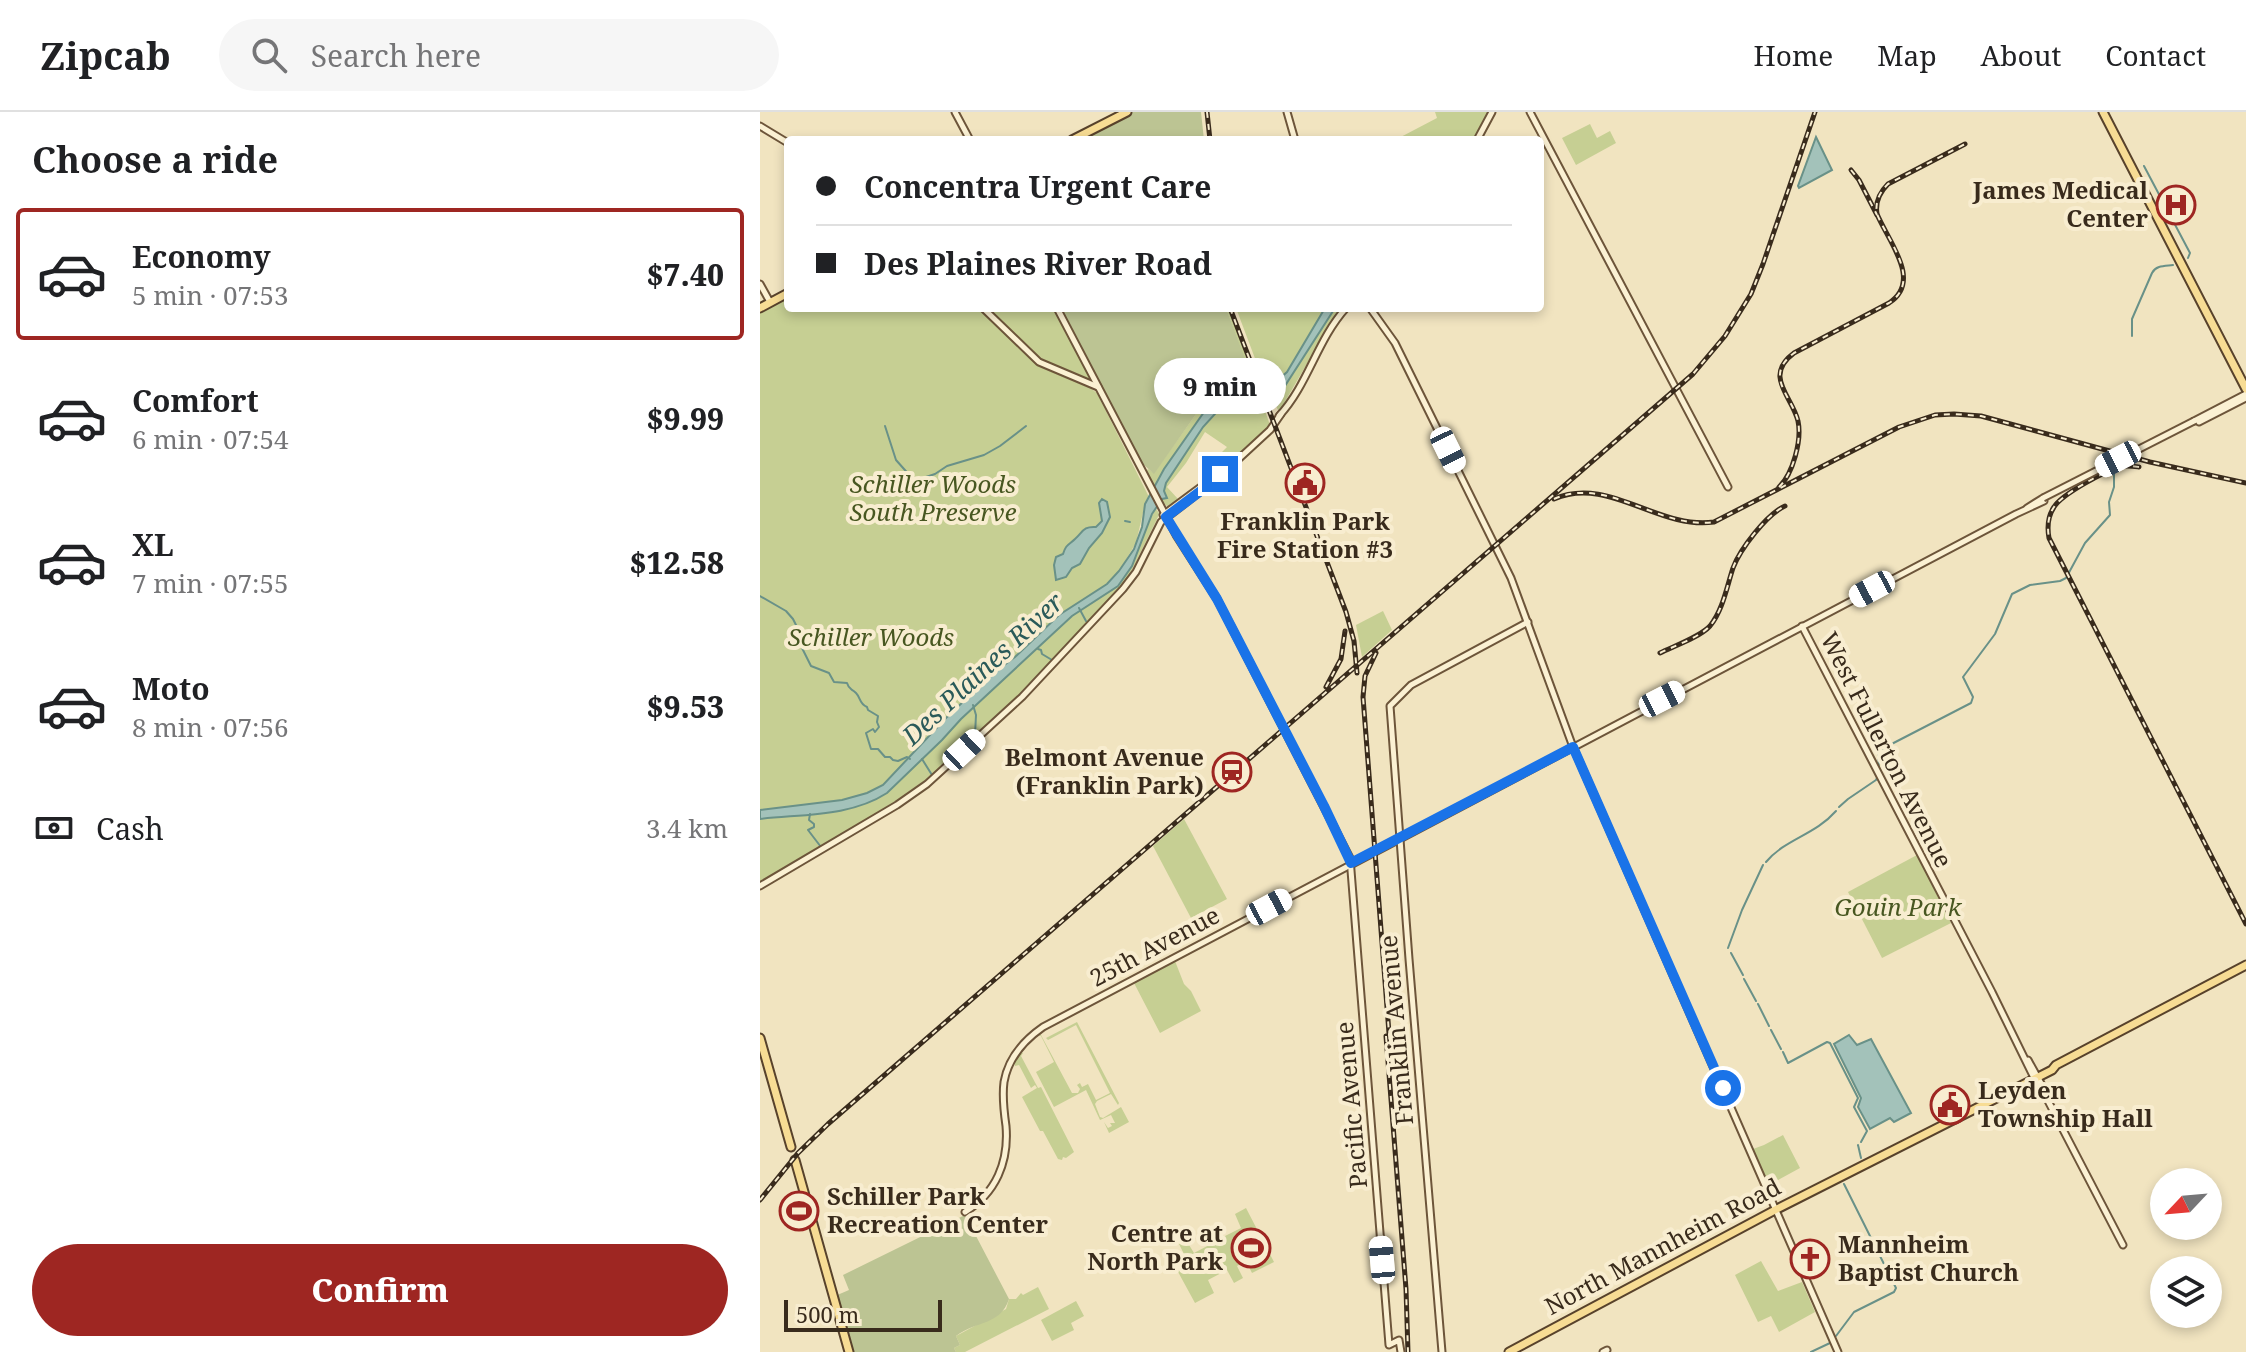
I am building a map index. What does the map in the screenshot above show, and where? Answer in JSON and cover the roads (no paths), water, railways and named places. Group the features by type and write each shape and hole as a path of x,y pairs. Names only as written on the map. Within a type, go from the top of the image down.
{"main road":[{"path":"955,112 968,136"},
{"path":"1080,136 1127,112"},
{"path":"1287,112 1294,136"},
{"path":"1479,136 1492,112"},
{"path":"1530,112 1543,136"},
{"path":"2105,112 2246,379"},
{"path":"760,126 784,141"},
{"path":"1544,139 1728,487"},
{"path":"760,284 770,302"},
{"path":"760,308 784,295"},
{"path":"2201,297 2246,394"},
{"path":"987,312 1044,365 1098,387"},
{"path":"1059,312 1165,515 1217,599 1351,863"},
{"path":"760,886 927,784 1022,697 1133,576 1153,528 1165,515 1220,474 1274,425 1325,336 1343,312"},
{"path":"1373,312 1401,354 1507,570 1573,747 1838,1352"},
{"name":"25th Avenue","path":"965,1212 989,1192 1001,1171 1006,1145 1003,1101 1006,1076 1015,1055 1034,1033 1351,863 2246,394"},
{"name":"Franklin Avenue","path":"1442,1352 1390,706 1411,685 1528,622"},
{"name":"West Fullerton Avenue","path":"1802,626 2123,1245"},
{"name":"Pacific Avenue","path":"1351,863 1389,1345 1399,1340 1401,1352"},
{"name":"North Mannheim Road","path":"1518,1352 2050,1066 2246,965"},
{"path":"760,1038 791,1147"},
{"path":"795,1160 849,1352"},
{"name":"North Mannheim Road","path":"1509,1352 1778,1212"}],"water":[{"path":"1816,137 1832,170 1799,188 1798,186"},
{"path":"1323,312 1332,312 1281,392 1271,400 1251,395 1239,397 1223,405 1203,427 1166,483 1164,491 1167,498 1162,499 1152,514 1132,566 1118,586 1072,616 887,793 873,801 842,810 760,819 760,810 842,800 883,785 991,675 1059,615 1107,584 1119,571 1134,549 1142,527 1145,504 1164,469 1209,405 1233,390 1272,385 1287,372"},
{"path":"1102,499 1107,502 1110,517 1102,533 1080,564 1072,568 1066,577 1056,580 1056,557 1063,554 1084,530 1096,527 1102,521 1099,503"},
{"path":"1849,1035 1857,1045 1871,1039 1911,1113 1894,1122 1890,1118 1870,1129 1858,1107 1861,1098 1834,1044"}],"waterway":[{"path":"2144,166 2190,253 2188,258"},
{"path":"2132,336 2132,319 2152,273 2158,267 2173,265"},
{"path":"885,426 896,460 912,478"},
{"path":"920,479 947,466 984,455 1026,426"},
{"path":"1879,770 1880,750 1971,703 1973,697 1963,677 1995,634 2012,594 2030,585 2066,578 2085,543 2110,515 2114,473"},
{"path":"1125,521 1130,522"},
{"name":"Des Plaines River","path":"760,596 786,611 793,619 811,666 829,673 834,682 847,683 861,703 878,716 879,727 875,732 873,729 866,733 871,749 878,749 893,760 910,759"},
{"name":"Des Plaines River","path":"1079,608 1086,621"},
{"name":"Des Plaines River","path":"1038,649 1052,660"},
{"name":"Des Plaines River","path":"973,705 975,735"},
{"name":"Des Plaines River","path":"922,759 932,775"},
{"path":"1839,807 1878,776"},
{"path":"1766,862 1836,811"},
{"path":"810,814 809,820 814,827 808,830 821,847"},
{"path":"1728,948 1763,865"},
{"path":"1731,953 1743,975"},
{"path":"1744,979 1756,1001"},
{"path":"1758,1004 1769,1026"},
{"path":"1771,1030 1781,1049"},
{"path":"1783,1052 1788,1063 1830,1043 1858,1098 1854,1107 1867,1131 1861,1142"},
{"path":"1858,1145 1861,1158"},
{"path":"1836,1336 1854,1312 1894,1292 1896,1288 1844,1184"},
{"path":"1811,1352 1830,1343"}],"railway":[{"path":"1207,112 1210,136"},
{"path":"760,1200 798,1153 828,1124 1693,374 1725,336 1751,294 1815,112"},
{"path":"1779,487 1792,465 1799,438 1798,421 1780,378 1785,362 1794,353 1889,303 1899,294 1903,272 1895,248 1877,214 1878,198 1888,184 1965,144"},
{"path":"1851,170 1877,215"},
{"path":"1232,312 1346,612 1354,641 1357,673"},
{"path":"1554,499 1574,493 1594,494 1673,518 1714,522 1899,427 1935,415 1954,414 1981,416 2150,462 2246,483"},
{"path":"2139,467 2113,469 2066,496 2050,514 2049,538 2246,924"},
{"path":"1660,653 1693,638 1710,626 1742,551 1762,524 1785,506"},
{"path":"1326,687 1341,659 1345,631"},
{"path":"1376,653 1365,676 1363,697 1390,1046"},
{"path":"1386,1036 1408,1352"}],"place":[{"name":"James Medical Center","path":"2176,205"},
{"name":"Franklin Park Fire Station #3","path":"1305,483"},
{"name":"Belmont Avenue (Franklin Park)","path":"1232,772"},
{"name":"Leyden Township Hall","path":"1950,1105"},
{"name":"Schiller Park Recreation Center","path":"799,1211"},
{"name":"Centre at North Park","path":"1251,1248"},
{"name":"Mannheim Baptist Church","path":"1810,1259"}],"park label":[{"name":"Schiller Woods South Preserve","path":"933,499"},
{"name":"Schiller Woods","path":"871,638"},
{"name":"Gouin Park","path":"1898,908"}]}
